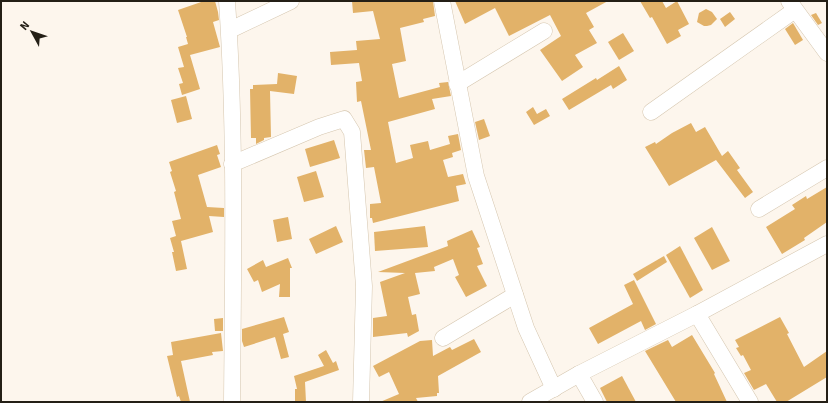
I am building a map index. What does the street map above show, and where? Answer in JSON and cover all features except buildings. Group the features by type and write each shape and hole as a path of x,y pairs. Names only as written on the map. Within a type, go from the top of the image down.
{"street":[{"path":"227,1 230,30 232,164 232,402"},
{"path":"230,30 291,1"},
{"path":"442,1 476,176 526,328 554,389"},
{"path":"651,112 792,5 827,53"},
{"path":"457,84 544,31"},
{"path":"232,164 319,126 344,119 352,132 364,286 361,402"},
{"path":"759,209 825,174"},
{"path":"530,402 579,374 826,248"},
{"path":"443,338 515,295"},
{"path":"697,314 750,402"},
{"path":"579,374 595,402"}]}
